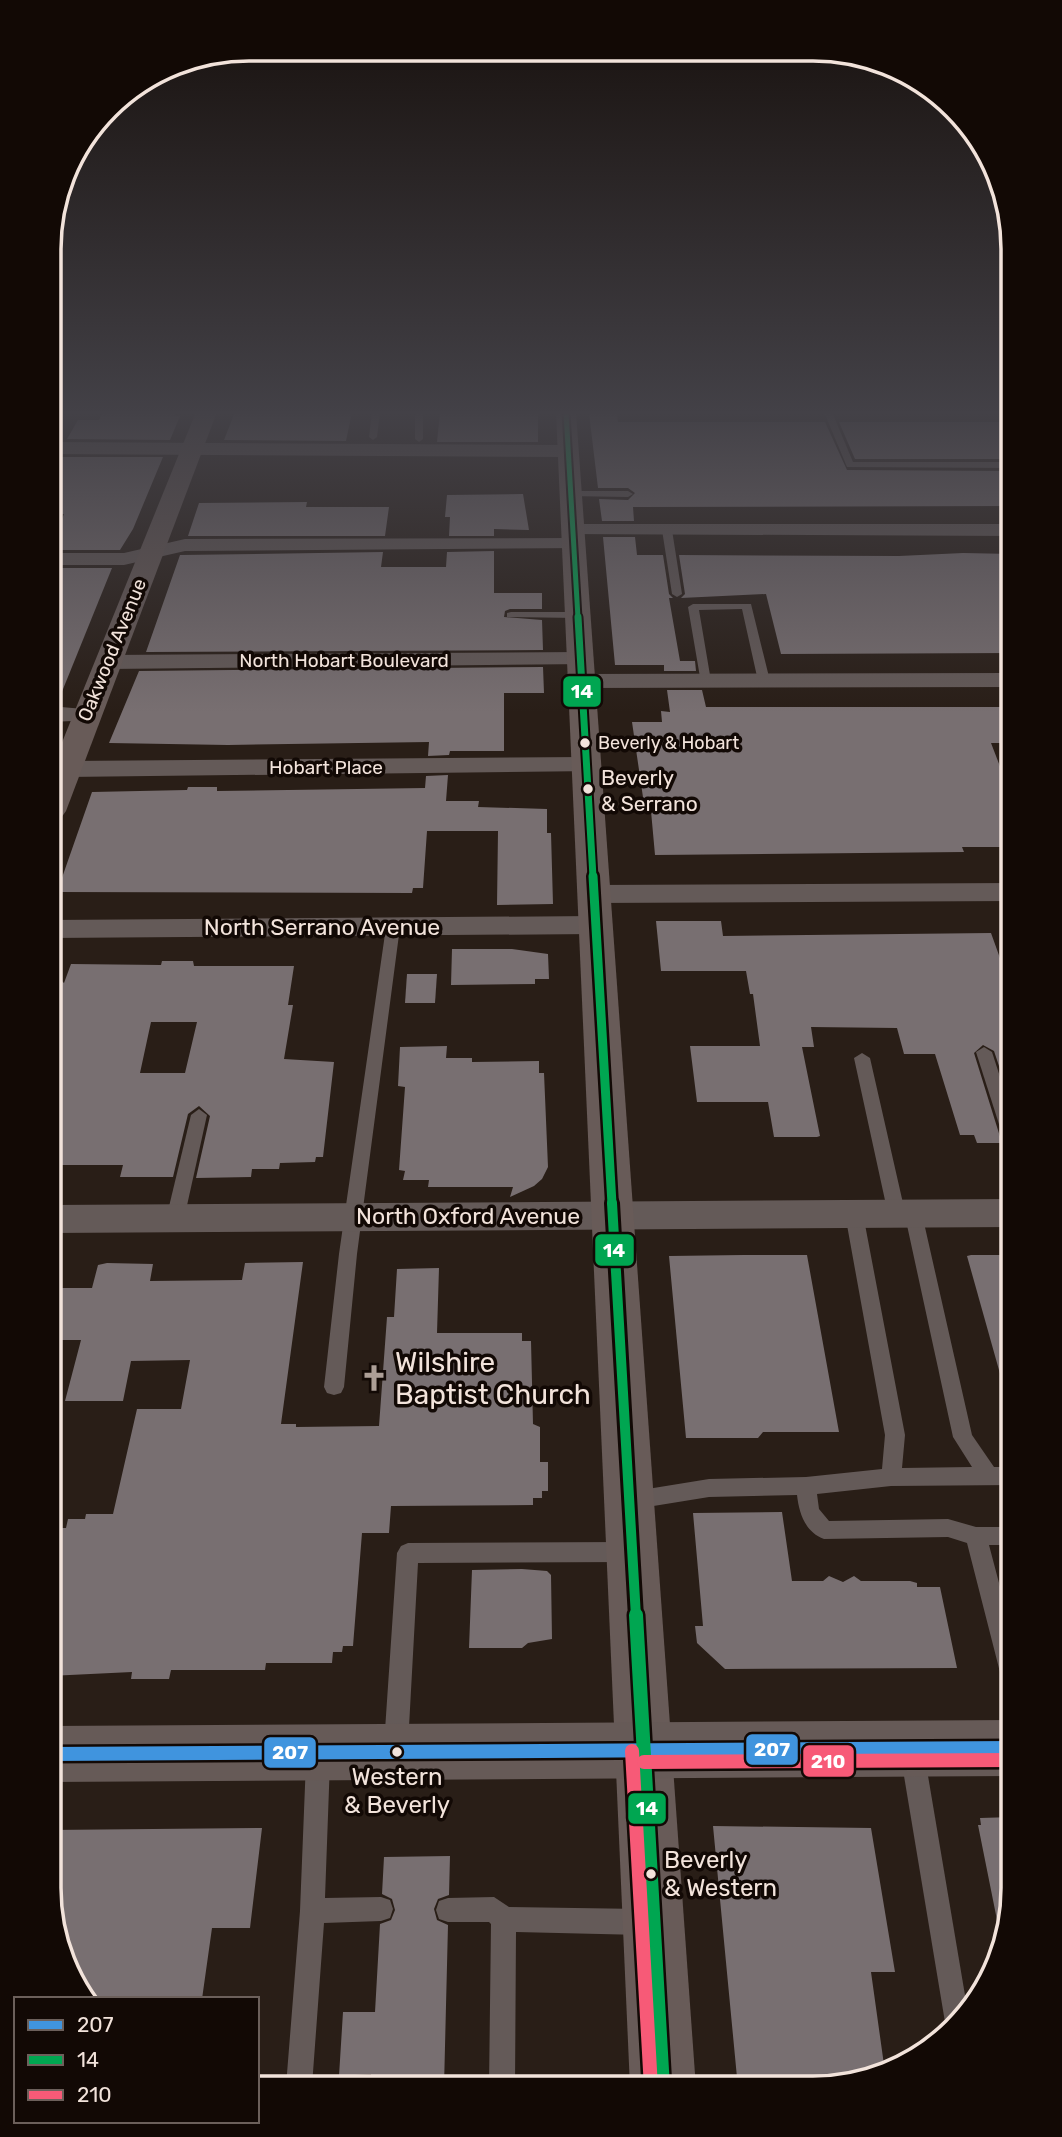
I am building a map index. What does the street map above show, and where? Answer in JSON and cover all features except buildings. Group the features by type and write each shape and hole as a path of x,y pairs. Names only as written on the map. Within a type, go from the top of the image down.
{"main road":[{"name":"Oakwood Avenue","path":"62,782 168,512"},
{"path":"572,512 594,909 632,1501 662,2076"},
{"path":"61,1754 1000,1748"}],"street":[{"path":"62,559 124,559 185,545 574,537 667,530 1001,530"},
{"name":"North Hobart Boulevard","path":"108,662 581,670 705,681 1001,680"},
{"path":"62,714 86,715"},
{"name":"Hobart Place","path":"67,769 586,765"},
{"name":"North Serrano Avenue","path":"62,929 393,926 594,909 1001,893"},
{"name":"North Oxford Avenue","path":"61,1219 1000,1213"}],"lane":[{"path":"667,530 677,594"},
{"path":"705,681 693,607 747,606 764,681"},
{"path":"511,615 578,615"},
{"path":"334,1387 393,926"},
{"path":"984,1052 1000,1104"},
{"path":"862,1058 963,1437 989,1477"},
{"path":"175,1219 199,1115"},
{"path":"854,1214 895,1435 891,1477"},
{"path":"632,1501 709,1488 806,1486 891,1477 1000,1477"},
{"path":"806,1486 809,1513 824,1530 948,1528 976,1536 1000,1536"},
{"path":"976,1536 1000,1630"},
{"path":"395,1751 408,1553 634,1552"},
{"path":"912,1748 955,2010"},
{"path":"300,2076 313,1911 318,1752"},
{"path":"313,1911 381,1909"},
{"path":"449,1910 494,1909 504,1919 654,1922"},
{"path":"502,2076 504,1919"}],"transit line":[{"name":"14","path":"572,512 662,2076"},
{"name":"207","path":"61,1754 1000,1748"},
{"name":"210","path":"632,1751 650,2076"},
{"name":"210","path":"644,1762 1000,1760"}],"place":[{"name":"Beverly & Hobart","path":"585,743"},
{"name":"Beverly & Serrano","path":"588,789"},
{"name":"Wilshire Baptist Church","path":"374,1378"},
{"name":"Western & Beverly","path":"397,1752"},
{"name":"Beverly & Western","path":"651,1874"}]}
